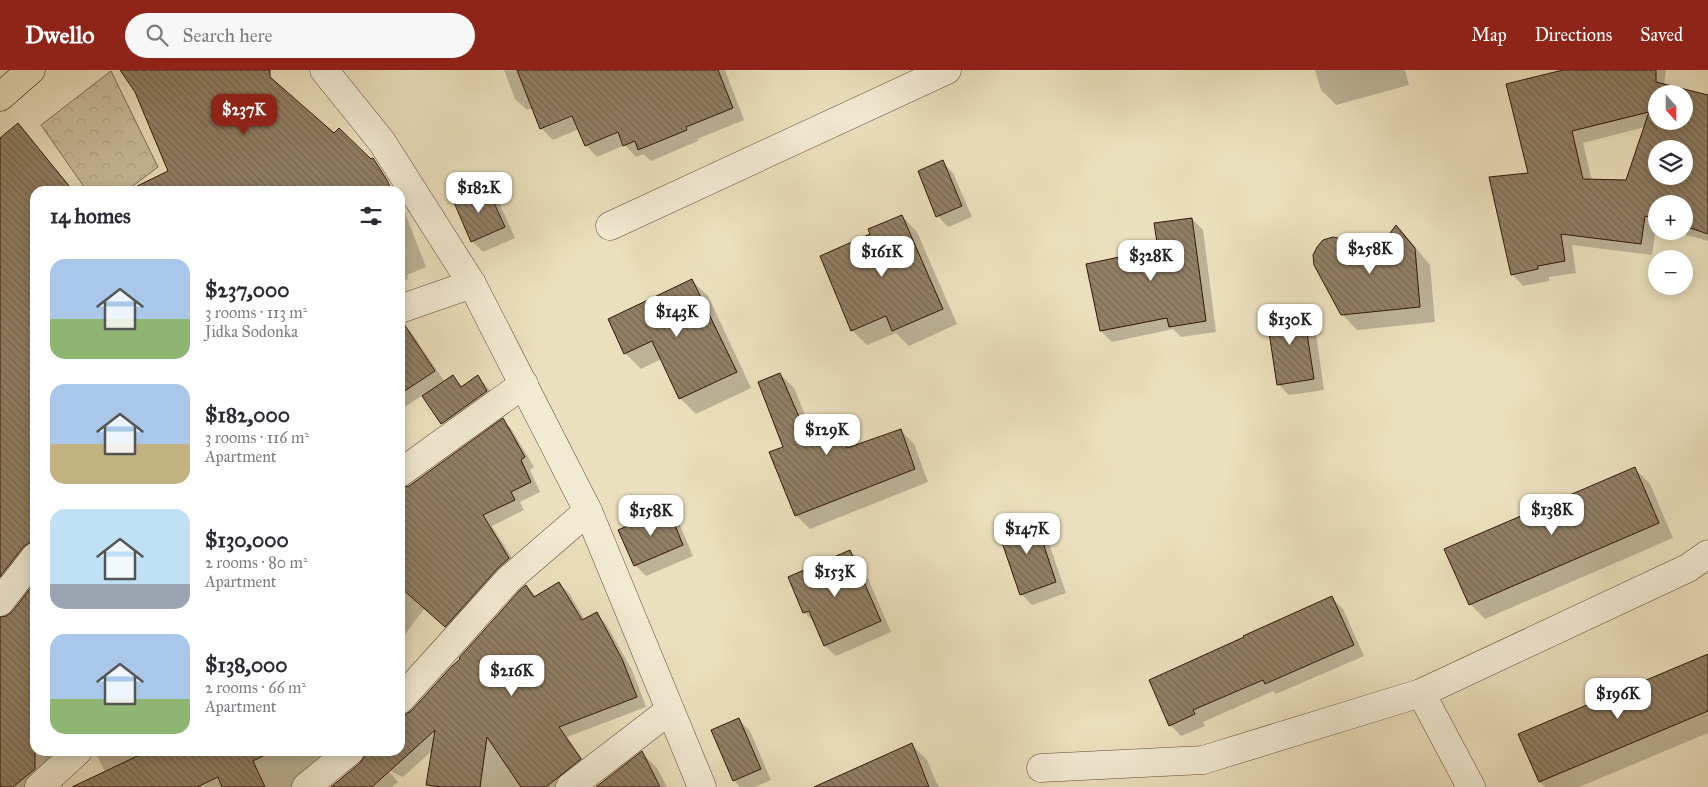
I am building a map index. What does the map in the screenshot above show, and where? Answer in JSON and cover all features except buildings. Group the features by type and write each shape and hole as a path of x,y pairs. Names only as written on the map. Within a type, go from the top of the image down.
{"main road":[{"path":"0,97 31,70"}],"street":[{"path":"324,70 382,142 472,284 588,511 702,787"},
{"path":"610,226 947,70"},
{"path":"405,308 472,284"},
{"path":"405,469 524,384"},
{"path":"405,694 509,579 588,511"},
{"path":"1041,768 1203,760 1421,693 1688,568 1708,554"},
{"path":"0,602 30,563"},
{"path":"1421,693 1471,787"},
{"path":"570,787 670,710"},
{"path":"39,787 73,756"},
{"path":"306,787 344,756"}],"green space":[{"path":"111,71 158,167 133,186 84,186 41,125"}]}
